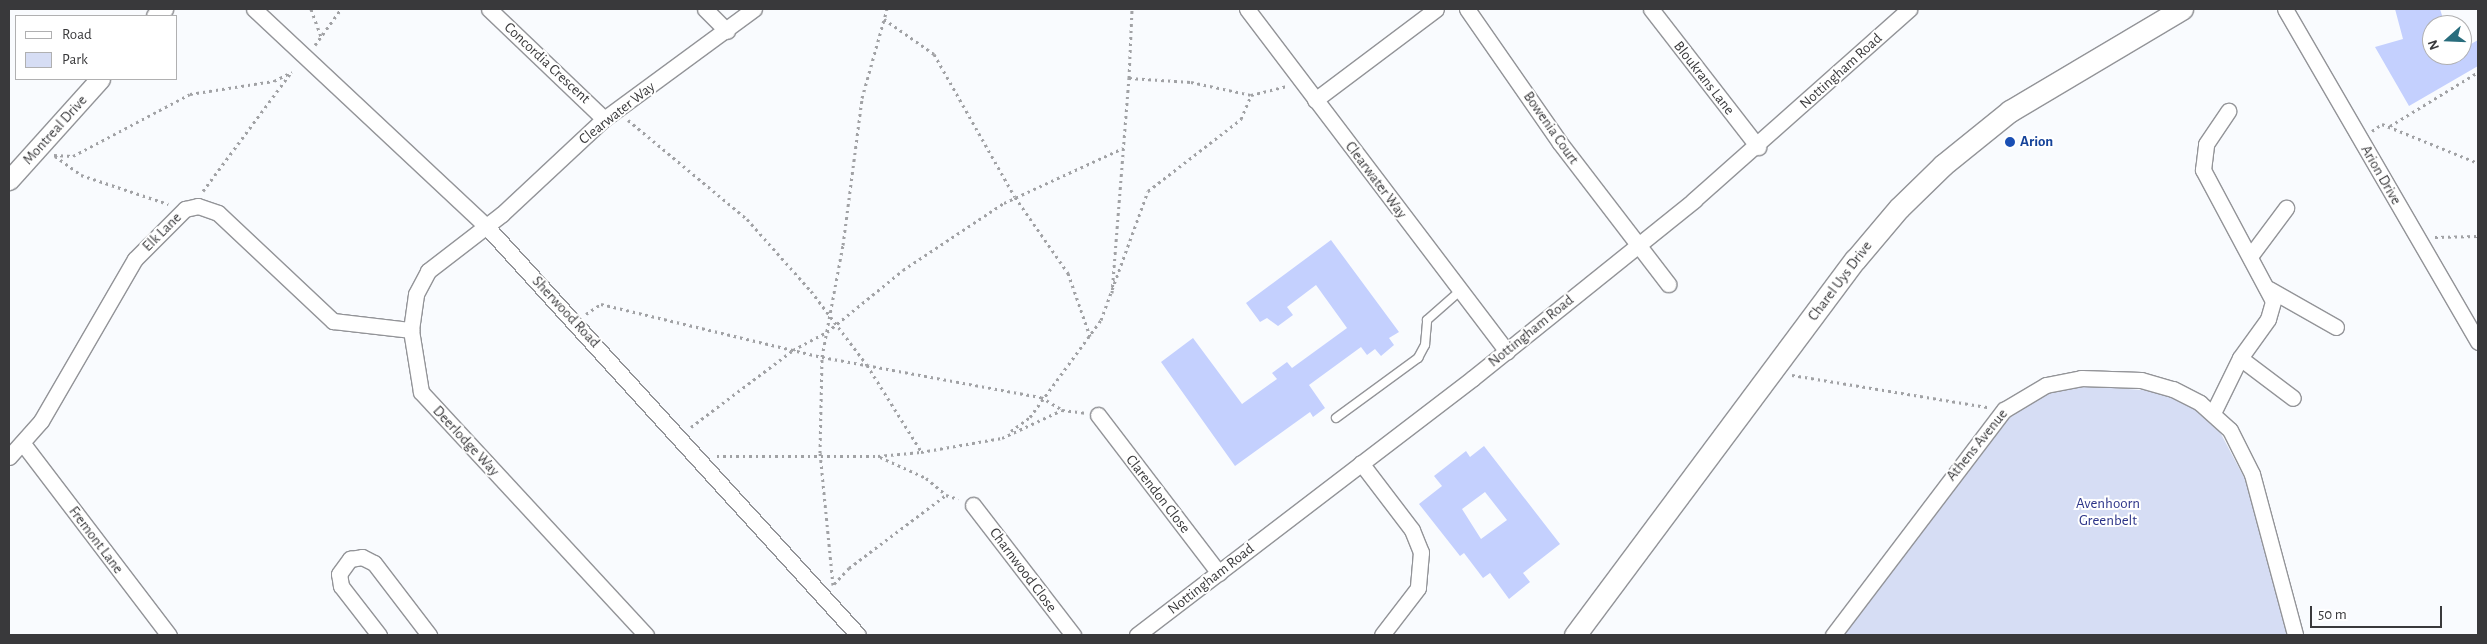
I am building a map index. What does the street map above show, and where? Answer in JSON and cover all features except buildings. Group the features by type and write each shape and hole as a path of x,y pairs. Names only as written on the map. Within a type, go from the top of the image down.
{"main road":[{"name":"Charel Uys Drive","path":"1575,635 1876,234 1943,165 2046,88 2182,9"}],"street":[{"name":"Sherwood Road","path":"254,9 487,227 575,321 858,635"},
{"name":"Concordia Crescent","path":"489,9 610,114"},
{"path":"704,9 727,31"},
{"name":"Clearwater Way","path":"487,227 610,114 727,31 754,9"},
{"name":"Clearwater Way","path":"1247,9 1507,350"},
{"path":"1316,100 1436,9"},
{"name":"Bowenia Court","path":"1467,9 1668,284"},
{"name":"Nottingham Road","path":"1137,635 1507,350 1638,245 1758,147 1910,9"},
{"name":"Arion Drive","path":"2285,9 2478,342"},
{"name":"Bloukrans Lane","path":"1654,10 1758,147"},
{"name":"Montreal Drive","path":"9,180 48,150 99,80"},
{"path":"2213,413 2240,358 2270,314 2269,289 2203,170 2206,144 2228,111"},
{"name":"Elk Lane","path":"9,458 24,445 128,269 177,214 194,206 218,214 333,321 411,330"},
{"path":"2251,256 2286,208"},
{"name":"Deerlodge Way","path":"487,227 428,271 416,294 411,330 421,392 646,635"},
{"path":"2269,289 2336,327"},
{"path":"2240,358 2293,398"},
{"name":"Athens Avenue","path":"1833,635 2004,410 2046,385 2081,378 2160,384 2213,413 2230,430 2250,467 2295,635"},
{"name":"Clarendon Close","path":"1098,415 1219,572"},
{"name":"Fremont Lane","path":"24,445 169,635"},
{"path":"1361,463 1412,530 1422,557 1415,593 1382,635"},
{"name":"Charnwood Close","path":"973,504 1073,635"},
{"path":"379,635 341,586 341,568 350,559 362,557 374,563 429,635"}],"lane":[{"path":"1336,418 1418,358 1425,345 1427,320 1461,290"}],"path":[{"path":"311,9 321,36"},
{"path":"194,206 216,169 292,72 307,57 341,9"},
{"path":"834,584 820,453 822,357 830,316 862,98 887,9"},
{"path":"1111,297 1129,78 1132,9"},
{"path":"884,19 934,54 1015,197 1068,273 1090,336"},
{"path":"48,150 73,156 190,94 274,81 292,72"},
{"path":"2390,126 2478,72"},
{"path":"1129,78 1191,82 1251,94 1303,82"},
{"path":"1002,438 1030,416 1041,397 1090,336 1111,297 1148,191 1241,119 1251,94"},
{"path":"610,114 746,219 837,324 867,365 921,452"},
{"path":"2360,139 2382,124 2478,163"},
{"path":"680,438 793,350 827,332 903,270 1015,197 1123,148"},
{"path":"48,150 81,175 169,205 177,214"},
{"path":"2422,245 2439,234 2478,236"},
{"path":"575,321 601,304 822,357 1041,397 1062,410 1098,415"},
{"path":"1772,371 2004,410"},
{"path":"712,456 820,453 878,456 921,452 1002,438 1062,410"},
{"path":"878,456 926,478 946,495 973,504"},
{"path":"821,595 849,568 946,495"}],"green space":[{"name":"Avenhoorn Greenbelt","path":"2088,386 2155,391 2194,408 2220,432 2246,481 2287,635 1844,635 2004,421 2046,394"}],"place":[{"name":"Arion","path":"2010,142"}]}
